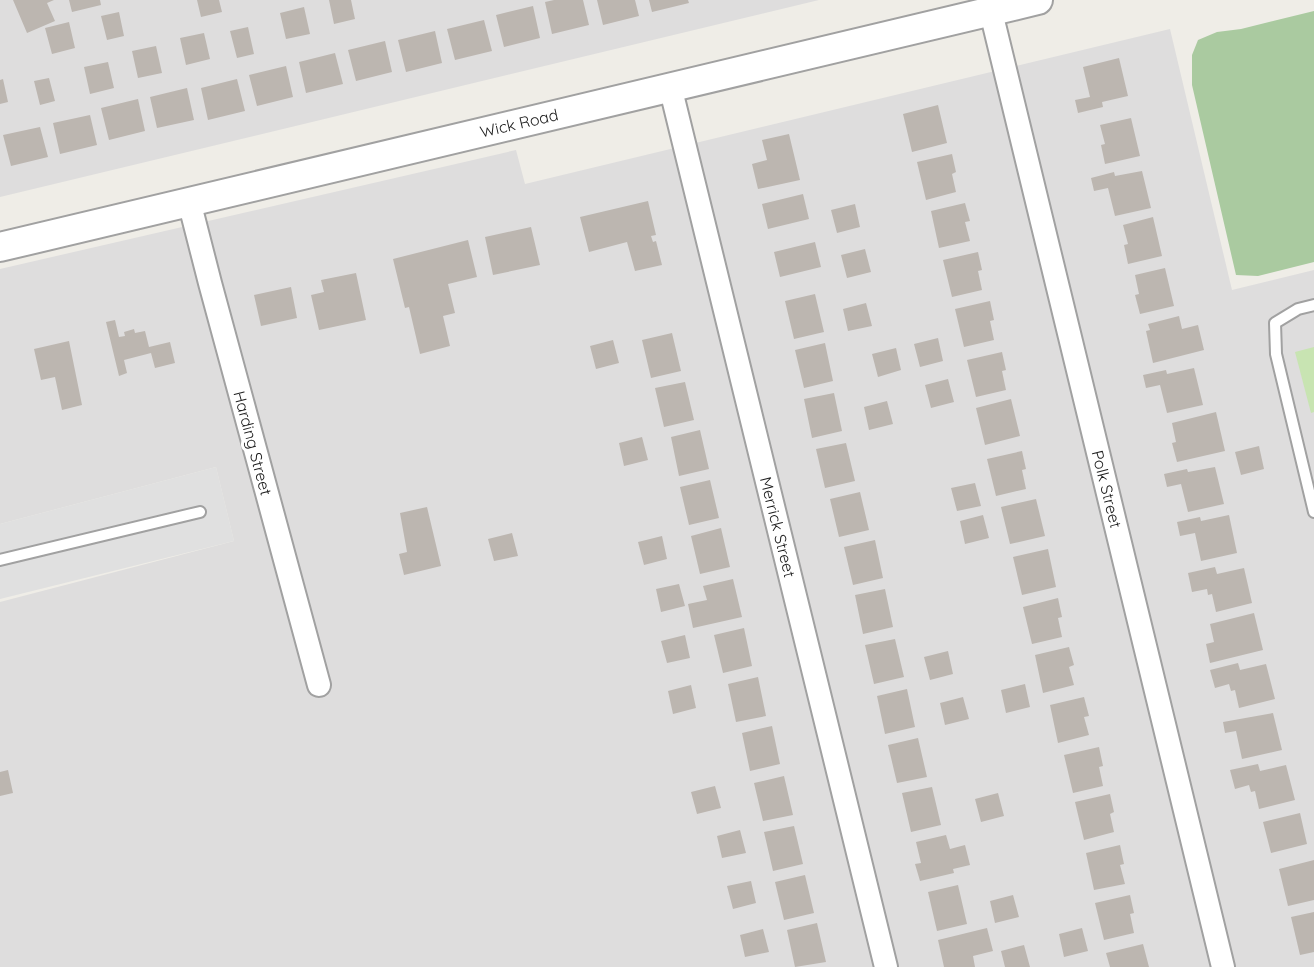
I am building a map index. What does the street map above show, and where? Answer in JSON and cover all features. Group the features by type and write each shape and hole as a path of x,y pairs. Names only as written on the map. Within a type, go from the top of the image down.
{"street":[{"name":"Wick Road","path":"0,247 1038,0"},
{"name":"Polk Street","path":"991,12 1223,967"},
{"name":"Merrick Street","path":"670,87 886,967"},
{"name":"Harding Street","path":"189,201 319,685"}],"lane":[{"path":"1314,305 1298,309 1275,323 1275,344 1314,512"},
{"path":"0,560 200,512"}],"shaded area":[{"path":"0,0 819,0 0,197"},
{"path":"1170,29 1232,290 1314,270 1314,967 0,967 0,602 234,541 216,467 0,524 0,269 516,150 525,184"},
{"path":"216,467 234,541 0,599 0,524"}],"green space":[{"path":"1314,11 1314,262 1258,276 1236,275 1192,85 1192,55 1198,40 1217,32 1241,29"},
{"path":"1314,347 1314,412 1311,413 1295,352"}],"building":[{"path":"13,0 54,0 47,3 55,21 27,33"},
{"path":"69,0 100,0 101,5 72,12"},
{"path":"197,0 219,0 222,12 201,17"},
{"path":"329,0 351,0 355,19 334,24"},
{"path":"583,0 589,25 552,34 545,2"},
{"path":"597,0 635,0 639,16 603,25"},
{"path":"649,0 688,0 689,3 652,12"},
{"path":"533,6 540,38 504,47 496,15"},
{"path":"304,7 310,34 286,39 280,13"},
{"path":"119,12 124,36 107,40 101,16"},
{"path":"484,20 492,51 455,60 447,29"},
{"path":"69,22 75,48 52,54 45,28"},
{"path":"248,27 254,54 237,58 230,31"},
{"path":"435,31 442,63 406,72 398,40"},
{"path":"204,33 210,59 186,65 180,38"},
{"path":"385,41 392,72 356,81 348,50"},
{"path":"156,46 162,73 138,78 132,51"},
{"path":"335,53 343,84 306,93 299,62"},
{"path":"1119,58 1128,96 1102,102 1103,107 1078,113 1075,100 1090,97 1083,67"},
{"path":"108,62 114,88 90,94 84,67"},
{"path":"286,66 293,97 257,106 249,75"},
{"path":"49,78 55,101 40,105 34,81"},
{"path":"3,79 8,102 0,104 0,80"},
{"path":"237,79 245,111 208,120 201,88"},
{"path":"187,88 194,120 157,128 150,97"},
{"path":"138,99 145,131 109,140 101,108"},
{"path":"938,105 947,143 912,152 903,114"},
{"path":"90,115 97,145 60,154 53,123"},
{"path":"1131,118 1140,156 1105,164 1101,145 1105,144 1100,125"},
{"path":"40,127 48,157 11,166 3,135"},
{"path":"789,134 800,180 758,189 752,164 767,160 762,140"},
{"path":"952,154 956,172 952,174 956,192 926,200 917,162"},
{"path":"1142,171 1151,208 1115,216 1108,188 1094,191 1091,178 1114,172 1115,176"},
{"path":"803,194 809,219 768,229 762,204"},
{"path":"648,201 656,235 651,236 653,242 656,241 662,265 635,271 627,242 589,252 580,217"},
{"path":"965,203 970,221 965,222 970,241 939,248 931,211"},
{"path":"855,204 860,227 837,233 831,210"},
{"path":"1153,217 1162,256 1128,264 1124,245 1128,244 1123,225"},
{"path":"531,227 540,265 493,275 485,237"},
{"path":"468,240 477,277 448,284 455,313 443,316 450,346 420,354 409,307 405,308 393,259"},
{"path":"815,242 821,267 780,277 774,252"},
{"path":"865,249 871,272 847,278 841,255"},
{"path":"978,252 982,270 978,271 982,290 952,297 943,260"},
{"path":"1165,268 1174,306 1140,314 1135,295 1139,294 1135,275"},
{"path":"356,273 366,320 319,330 311,295 324,292 321,280"},
{"path":"291,287 297,318 261,326 254,295"},
{"path":"815,294 824,332 794,339 785,301"},
{"path":"990,301 994,320 990,321 994,340 964,347 955,309"},
{"path":"866,303 872,326 848,331 843,309"},
{"path":"1179,316 1182,329 1198,325 1204,350 1153,363 1146,331 1150,330 1148,324"},
{"path":"115,320 119,337 125,336 124,332 134,329 135,333 145,331 149,347 170,342 175,363 155,368 151,353 124,360 127,373 119,376 106,322"},
{"path":"672,333 681,371 651,378 642,340"},
{"path":"938,338 943,361 920,367 914,344"},
{"path":"613,340 619,363 596,369 590,346"},
{"path":"69,341 82,405 62,410 55,377 41,380 34,349"},
{"path":"825,343 833,381 804,388 795,350"},
{"path":"896,348 901,370 878,377 872,354"},
{"path":"1002,352 1006,370 1002,371 1006,390 976,397 967,360"},
{"path":"1194,368 1203,405 1167,413 1160,385 1146,388 1143,375 1166,370 1167,374"},
{"path":"948,379 954,402 931,408 925,385"},
{"path":"685,382 694,420 664,427 655,388"},
{"path":"834,393 842,431 812,438 804,399"},
{"path":"1011,399 1020,436 985,445 976,408"},
{"path":"887,401 893,424 869,430 864,407"},
{"path":"1216,412 1225,451 1177,462 1172,443 1176,442 1172,423"},
{"path":"700,430 709,469 679,476 671,437"},
{"path":"642,437 648,460 624,466 619,443"},
{"path":"846,443 855,481 825,488 816,449"},
{"path":"1259,446 1264,469 1241,475 1235,452"},
{"path":"1022,451 1026,469 1022,470 1026,489 996,496 987,459"},
{"path":"1215,467 1224,504 1188,512 1181,484 1167,487 1164,474 1187,469 1188,472"},
{"path":"710,480 719,518 689,525 680,487"},
{"path":"975,483 981,506 957,511 951,488"},
{"path":"860,492 869,530 839,537 830,499"},
{"path":"1036,499 1045,536 1010,544 1001,507"},
{"path":"427,507 441,566 404,575 399,554 407,552 400,513"},
{"path":"983,515 989,538 965,544 960,521"},
{"path":"1229,515 1237,553 1201,561 1195,533 1180,536 1177,522 1200,517 1201,521"},
{"path":"721,528 730,567 700,574 691,536"},
{"path":"512,533 518,556 494,561 488,539"},
{"path":"662,536 667,559 644,565 638,542"},
{"path":"875,540 883,578 853,585 844,547"},
{"path":"1048,549 1056,587 1022,595 1013,557"},
{"path":"1215,567 1217,574 1244,568 1252,603 1216,612 1212,594 1208,595 1207,589 1192,592 1188,573"},
{"path":"733,579 742,617 693,628 688,604 707,600 703,586"},
{"path":"679,584 685,606 661,612 656,589"},
{"path":"885,589 893,627 863,634 855,595"},
{"path":"1058,598 1062,617 1058,618 1062,637 1032,644 1023,607"},
{"path":"1254,613 1263,650 1210,663 1206,644 1214,642 1210,624"},
{"path":"744,628 752,666 723,673 714,635"},
{"path":"685,635 690,658 667,663 661,641"},
{"path":"895,639 904,677 874,684 865,645"},
{"path":"1069,647 1074,665 1069,667 1074,685 1043,693 1035,655"},
{"path":"948,651 953,674 930,680 924,657"},
{"path":"1238,663 1240,670 1266,664 1275,699 1239,708 1235,690 1231,691 1229,684 1215,688 1210,670"},
{"path":"758,677 766,716 736,722 728,684"},
{"path":"1025,684 1030,707 1006,713 1001,690"},
{"path":"691,685 696,708 673,714 668,691"},
{"path":"907,689 915,727 885,734 877,696"},
{"path":"963,697 969,719 945,725 940,703"},
{"path":"1084,697 1089,716 1084,717 1089,735 1058,743 1050,705"},
{"path":"1273,713 1282,750 1242,759 1236,731 1225,733 1223,722"},
{"path":"772,726 780,764 750,771 742,733"},
{"path":"918,738 927,777 897,783 888,745"},
{"path":"1099,747 1103,766 1099,767 1103,786 1073,793 1064,755"},
{"path":"1258,764 1260,771 1286,765 1295,800 1259,809 1255,791 1251,792 1249,785 1235,789 1230,770"},
{"path":"8,770 13,793 0,796 0,772"},
{"path":"784,776 793,815 763,821 754,783"},
{"path":"715,786 721,808 697,814 691,792"},
{"path":"932,787 941,825 911,832 902,793"},
{"path":"998,793 1004,816 981,822 975,799"},
{"path":"1110,794 1114,812 1110,814 1114,832 1084,840 1075,802"},
{"path":"1300,813 1307,844 1271,853 1263,822"},
{"path":"794,826 803,864 773,871 764,832"},
{"path":"740,830 746,853 722,858 717,836"},
{"path":"946,835 950,849 965,845 970,865 953,869 954,873 920,881 915,864 921,863 916,842"},
{"path":"1120,845 1124,864 1120,865 1125,884 1094,890 1086,853"},
{"path":"1314,860 1314,900 1288,906 1279,869"},
{"path":"805,875 814,913 784,920 775,882"},
{"path":"751,881 756,903 733,909 727,886"},
{"path":"958,885 967,924 937,931 928,892"},
{"path":"1013,895 1019,917 995,923 990,901"},
{"path":"1130,895 1134,913 1130,914 1134,933 1104,940 1095,903"},
{"path":"1314,912 1314,952 1300,955 1291,917"},
{"path":"817,923 826,962 795,967 787,930"},
{"path":"987,928 993,951 973,956 975,967 944,967 938,940"},
{"path":"1082,928 1088,951 1064,957 1059,934"},
{"path":"763,929 769,952 745,957 740,935"},
{"path":"1143,944 1149,967 1110,967 1106,953"},
{"path":"1024,945 1030,967 1005,967 1001,951"}]}
